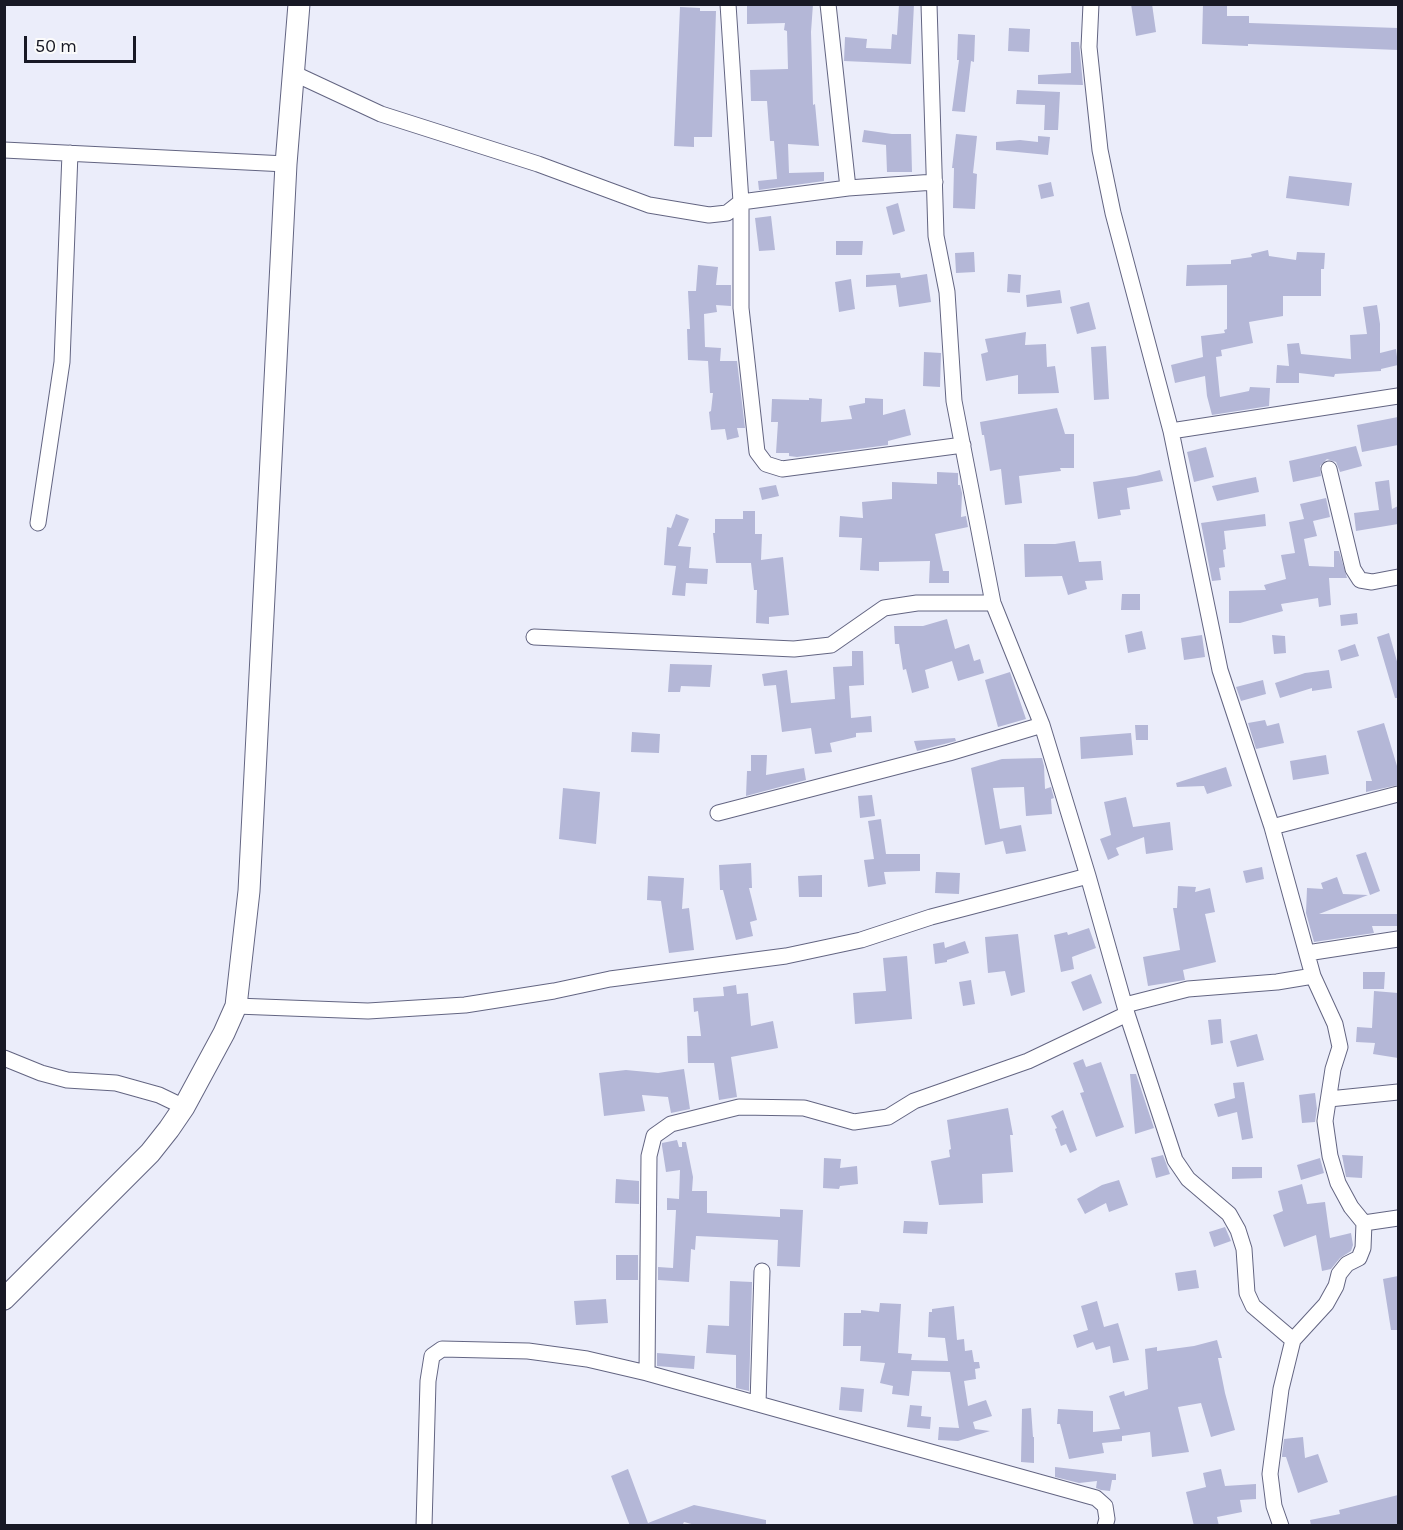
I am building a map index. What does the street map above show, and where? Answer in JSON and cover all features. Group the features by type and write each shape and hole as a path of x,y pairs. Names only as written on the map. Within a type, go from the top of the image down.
{"street":[{"path":"4,1299 150,1153 184,1107 236,1006 249,891 286,164 299,4"},
{"path":"728,4 741,202 741,308 757,452 765,464 782,469 963,445"},
{"path":"828,4 848,188"},
{"path":"929,4 936,236 948,292 954,401 993,603 1042,725 1126,1009 1175,1160 1188,1179 1229,1214 1238,1230 1244,1249 1247,1293 1253,1306 1293,1340"},
{"path":"1091,4 1089,47 1100,150 1113,213 1171,431 1220,670 1272,827 1313,976 1335,1024 1340,1047 1325,1121 1330,1156 1338,1183 1352,1208 1364,1223 1363,1248 1359,1258 1347,1264 1326,1304 1293,1340 1281,1389 1270,1474 1274,1506 1281,1526"},
{"path":"293,73 381,114 538,164 649,205 709,215 727,213 741,202 848,188 934,182"},
{"path":"4,150 286,164"},
{"path":"38,523 62,362 70,153"},
{"path":"1171,431 1398,396"},
{"path":"1329,470 1353,569 1360,580 1372,582 1398,577"},
{"path":"534,637 794,649 831,645 884,608 917,603 993,603"},
{"path":"718,813 949,753 1042,725"},
{"path":"1272,827 1398,794"},
{"path":"236,1006 368,1011 465,1005 554,991 610,979 786,956 861,940 931,917 1088,876"},
{"path":"1307,953 1398,939"},
{"path":"647,1373 649,1155 654,1136 671,1124 739,1107 804,1108 854,1122 888,1117 914,1101 1028,1061 1126,1009 1188,989 1277,982 1313,976"},
{"path":"4,1058 50,1076 67,1080 116,1083 159,1095 184,1107"},
{"path":"1329,1098 1398,1092"},
{"path":"1364,1223 1398,1218"},
{"path":"758,1404 762,1271"},
{"path":"424,1526 428,1381 432,1356 442,1349 528,1351 587,1359 647,1373 1096,1498 1106,1506 1105,1526"}],"building":[{"path":"747,4 813,4 811,32 813,105 815,104 819,146 788,144 789,173 824,172 824,181 759,190 758,181 777,179 774,141 770,141 767,101 751,101 750,70 788,69 787,31 784,30 785,23 747,24"},
{"path":"899,4 914,4 911,64 844,61 845,37 867,39 866,48 891,49 892,34 897,35"},
{"path":"1131,4 1152,4 1156,32 1136,36"},
{"path":"1203,4 1227,4 1227,16 1249,16 1249,23 1398,28 1398,50 1202,44"},
{"path":"680,7 716,11 712,137 694,137 694,147 674,146"},
{"path":"1009,28 1030,29 1029,52 1008,51"},
{"path":"958,34 975,35 974,62 971,61 965,112 952,111 959,60 957,60"},
{"path":"1071,42 1079,42 1083,85 1038,84 1038,75 1071,73"},
{"path":"1017,90 1060,92 1058,130 1044,130 1045,105 1016,104"},
{"path":"864,130 911,134 912,172 887,172 886,145 862,142"},
{"path":"956,134 977,136 973,173 977,174 975,209 953,208 954,168 952,168"},
{"path":"1038,136 1050,137 1048,155 996,150 996,142 1020,140 1038,142"},
{"path":"1289,176 1352,183 1349,206 1286,198"},
{"path":"1051,182 1054,196 1041,199 1038,185"},
{"path":"898,203 905,231 893,235 886,207"},
{"path":"771,216 775,250 759,251 755,218"},
{"path":"836,241 863,241 862,255 836,255"},
{"path":"1268,250 1269,256 1296,260 1297,252 1325,253 1324,269 1321,269 1321,296 1283,296 1283,316 1249,322 1253,343 1221,350 1222,356 1216,357 1220,397 1249,391 1250,387 1270,388 1269,406 1212,415 1205,376 1175,383 1171,365 1203,357 1201,336 1225,333 1224,330 1227,329 1227,285 1186,286 1187,265 1231,264 1231,260 1252,257 1251,254"},
{"path":"974,252 975,272 956,273 955,253"},
{"path":"698,265 718,267 716,285 731,285 731,306 716,305 717,312 704,314 705,347 721,348 720,361 737,361 745,428 737,428 739,437 727,440 725,429 711,430 709,412 713,393 710,393 708,361 688,360 687,329 690,329 688,291 696,291"},
{"path":"900,273 901,278 927,274 931,302 899,307 896,285 866,287 866,275"},
{"path":"1008,274 1021,275 1020,293 1007,292"},
{"path":"851,279 855,309 839,312 835,282"},
{"path":"1060,290 1062,303 1027,307 1026,295"},
{"path":"1089,302 1096,329 1077,334 1070,307"},
{"path":"1377,305 1380,324 1380,353 1396,349 1398,365 1381,369 1381,371 1335,374 1334,377 1299,373 1299,383 1276,383 1277,365 1289,366 1287,344 1299,343 1301,354 1351,359 1350,335 1367,334 1363,307"},
{"path":"1026,332 1025,345 1046,344 1047,367 1055,366 1059,393 1018,394 1018,375 986,381 981,354 988,352 985,339"},
{"path":"1106,346 1109,399 1094,400 1091,347"},
{"path":"924,352 941,353 940,387 923,386"},
{"path":"809,398 822,399 821,422 852,419 849,406 865,403 865,398 883,399 883,415 905,409 911,435 888,441 888,445 797,457 789,456 789,453 776,453 778,422 771,422 772,399 809,400"},
{"path":"1057,408 1065,434 1074,434 1074,468 1060,468 1061,471 1019,476 1022,503 1005,505 1001,469 990,471 980,422"},
{"path":"1398,417 1398,445 1362,452 1357,425"},
{"path":"1356,446 1362,466 1340,472 1336,462 1327,459 1320,466 1321,476 1293,482 1289,461"},
{"path":"1206,447 1214,477 1194,482 1187,452"},
{"path":"1160,470 1163,481 1127,488 1130,509 1120,510 1121,515 1098,519 1093,482"},
{"path":"937,472 958,473 958,485 962,493 961,517 966,516 968,527 935,534 943,571 949,571 949,583 929,583 930,561 879,562 879,571 860,570 862,538 839,537 840,516 863,518 862,502 892,499 892,482 937,484"},
{"path":"1256,477 1259,492 1217,501 1212,486"},
{"path":"1389,480 1392,509 1398,506 1398,524 1356,531 1354,513 1379,510 1375,482"},
{"path":"776,485 779,496 762,500 759,488"},
{"path":"1326,498 1330,517 1313,521 1317,536 1304,539 1309,566 1334,567 1334,551 1339,551 1347,578 1329,578 1331,605 1319,607 1318,598 1281,604 1283,611 1240,623 1229,623 1229,591 1266,590 1264,585 1286,579 1281,555 1295,553 1289,522 1304,519 1300,504"},
{"path":"743,511 755,511 755,534 762,534 761,560 783,557 789,615 769,617 769,624 756,623 757,590 754,590 751,563 716,563 713,533 715,533 715,519 743,519"},
{"path":"676,514 689,519 678,546 691,547 689,568 708,569 707,584 686,583 685,596 672,595 676,566 664,565 667,527 671,528"},
{"path":"1265,514 1266,526 1224,531 1225,567 1219,568 1221,580 1212,581 1201,523"},
{"path":"1075,541 1079,562 1101,561 1103,580 1085,581 1087,589 1068,595 1062,576 1025,577 1024,544 1055,544"},
{"path":"1122,594 1140,594 1140,610 1121,610"},
{"path":"1357,613 1358,624 1341,626 1340,615"},
{"path":"947,619 955,649 969,644 974,661 980,659 984,673 958,681 952,661 925,670 929,688 912,693 906,669 903,670 899,644 895,644 894,626 923,626"},
{"path":"1142,631 1146,649 1128,653 1125,635"},
{"path":"1389,633 1398,665 1398,698 1395,698 1377,637"},
{"path":"1202,635 1205,657 1184,660 1181,638"},
{"path":"1272,635 1285,636 1286,653 1274,654"},
{"path":"1355,644 1359,656 1341,661 1338,650"},
{"path":"852,651 863,651 864,685 849,686 851,718 871,716 872,732 856,733 856,737 830,743 832,752 815,754 811,728 782,732 776,685 764,686 762,674 787,670 791,703 835,699 833,667 852,666"},
{"path":"670,664 712,665 710,687 681,686 680,692 668,692"},
{"path":"1329,670 1332,688 1312,691 1312,688 1280,698 1275,683 1305,673"},
{"path":"1010,672 1026,719 998,727 985,680"},
{"path":"1263,680 1266,694 1241,701 1236,687"},
{"path":"1265,720 1267,726 1279,723 1284,743 1256,749 1248,723"},
{"path":"1384,723 1398,766 1398,785 1366,792 1366,781 1372,781 1357,731"},
{"path":"1135,725 1148,725 1148,740 1136,740"},
{"path":"632,732 660,734 659,753 631,752"},
{"path":"1131,733 1133,755 1081,759 1080,737"},
{"path":"955,738 956,741 917,751 914,741"},
{"path":"751,755 767,755 766,775 804,768 806,780 746,796 747,771 751,771"},
{"path":"1326,755 1329,774 1293,780 1290,761"},
{"path":"1042,758 1045,789 1051,787 1054,798 1051,799 1052,814 1026,816 1024,787 993,788 1000,829 1021,825 1026,851 1006,854 1003,841 985,845 971,768 1002,759"},
{"path":"1226,767 1232,786 1207,794 1204,786 1177,787 1176,783"},
{"path":"563,788 600,792 596,844 559,839"},
{"path":"872,795 875,816 860,818 858,796"},
{"path":"1126,797 1133,827 1170,822 1173,850 1146,854 1144,837 1116,848 1119,855 1108,860 1100,839 1111,835 1104,802"},
{"path":"881,819 886,854 920,854 920,871 884,872 886,884 868,887 864,860 874,859 868,821"},
{"path":"1366,852 1380,891 1370,895 1356,855"},
{"path":"751,863 752,888 749,888 757,920 750,922 753,936 736,940 723,890 720,890 719,865"},
{"path":"1262,867 1264,879 1246,883 1243,871"},
{"path":"936,872 960,873 959,894 935,893"},
{"path":"822,875 822,897 799,897 798,876"},
{"path":"648,876 684,878 682,909 689,908 694,950 669,953 661,901 647,900"},
{"path":"1337,877 1343,894 1368,895 1319,914 1398,914 1398,926 1372,926 1374,933 1314,942 1306,913 1307,888 1323,889 1321,883"},
{"path":"1178,886 1196,887 1195,892 1210,888 1215,912 1205,914 1216,962 1183,970 1185,980 1148,986 1143,957 1180,950 1173,908 1177,908"},
{"path":"1089,928 1096,948 1072,957 1074,969 1061,972 1054,935 1067,932 1068,935"},
{"path":"1018,934 1025,992 1011,996 1005,971 988,973 985,937"},
{"path":"965,941 969,953 935,964 933,944 944,942 945,948"},
{"path":"907,956 912,1019 855,1024 853,993 886,991 883,958"},
{"path":"1363,972 1385,972 1384,989 1363,989"},
{"path":"1091,974 1102,1003 1083,1011 1071,982"},
{"path":"971,980 975,1004 963,1006 959,982"},
{"path":"736,985 737,994 748,993 751,1026 773,1021 778,1048 731,1057 737,1097 719,1100 714,1063 688,1063 687,1036 701,1036 698,1011 694,1012 693,998 724,996 723,987"},
{"path":"1374,991 1398,993 1398,1058 1373,1054 1375,1043 1356,1042 1357,1027 1372,1028"},
{"path":"1221,1019 1223,1043 1211,1045 1208,1020"},
{"path":"1257,1034 1264,1060 1237,1067 1230,1041"},
{"path":"1083,1059 1086,1067 1101,1062 1124,1127 1096,1137 1080,1093 1084,1092 1073,1063"},
{"path":"684,1069 690,1109 671,1113 668,1097 642,1095 645,1111 604,1116 599,1073 626,1070 658,1073"},
{"path":"1130,1074 1136,1074 1154,1128 1135,1134"},
{"path":"1244,1082 1253,1138 1242,1140 1237,1112 1218,1117 1214,1104 1235,1098 1233,1083"},
{"path":"1315,1093 1317,1109 1315,1122 1302,1123 1299,1095"},
{"path":"1008,1108 1013,1135 1010,1135 1013,1172 982,1174 983,1203 939,1205 931,1161 950,1157 947,1120"},
{"path":"1063,1110 1077,1150 1070,1153 1066,1144 1061,1146 1055,1129 1057,1128 1051,1116"},
{"path":"677,1140 679,1147 682,1147 682,1142 686,1142 693,1177 692,1191 707,1191 707,1213 780,1217 780,1209 803,1210 800,1267 777,1266 778,1240 696,1236 695,1250 691,1249 689,1282 658,1280 658,1267 673,1268 676,1210 667,1210 667,1198 679,1199 680,1170 666,1172 662,1143"},
{"path":"1163,1155 1170,1174 1156,1178 1151,1158"},
{"path":"1342,1155 1363,1156 1362,1178 1346,1177"},
{"path":"824,1158 841,1159 840,1168 857,1166 858,1184 840,1186 839,1189 823,1188"},
{"path":"1320,1158 1324,1173 1301,1180 1297,1165"},
{"path":"1232,1167 1262,1167 1262,1178 1232,1179"},
{"path":"616,1179 639,1181 639,1204 615,1203"},
{"path":"1119,1180 1128,1205 1109,1212 1106,1203 1085,1214 1077,1199 1102,1185"},
{"path":"1302,1184 1307,1204 1325,1202 1330,1238 1351,1233 1353,1245 1351,1251 1340,1258 1331,1269 1322,1271 1316,1235 1284,1247 1273,1215 1283,1211 1278,1191"},
{"path":"904,1221 928,1222 927,1234 903,1233"},
{"path":"1225,1227 1231,1241 1214,1247 1209,1232"},
{"path":"616,1255 638,1255 638,1280 616,1280"},
{"path":"1196,1270 1199,1288 1178,1291 1175,1273"},
{"path":"1398,1276 1398,1330 1391,1330 1383,1279"},
{"path":"730,1281 752,1282 749,1391 736,1388 736,1355 706,1353 708,1325 729,1326"},
{"path":"606,1299 608,1323 576,1325 574,1301"},
{"path":"1097,1301 1104,1327 1118,1323 1129,1360 1113,1363 1110,1346 1096,1350 1093,1342 1077,1348 1073,1335 1088,1330 1081,1306"},
{"path":"880,1303 901,1304 898,1353 912,1354 911,1360 948,1361 945,1338 928,1337 929,1312 932,1312 932,1309 954,1306 957,1340 964,1339 965,1351 972,1350 974,1362 979,1362 980,1368 975,1369 976,1379 964,1381 968,1406 986,1400 992,1416 973,1422 975,1429 990,1431 958,1441 938,1440 939,1427 959,1428 950,1372 912,1371 909,1396 892,1394 893,1386 880,1383 885,1363 860,1361 861,1346 843,1346 844,1313 861,1313 861,1310 879,1312"},
{"path":"1217,1340 1222,1358 1218,1358 1225,1393 1235,1430 1211,1437 1201,1403 1178,1407 1189,1452 1152,1457 1150,1432 1122,1436 1122,1441 1102,1443 1104,1453 1069,1459 1060,1424 1057,1424 1058,1409 1093,1411 1093,1432 1120,1429 1109,1396 1124,1391 1125,1396 1148,1389 1145,1349 1157,1347 1157,1351"},
{"path":"657,1353 695,1356 694,1369 657,1366"},
{"path":"841,1387 864,1389 862,1412 839,1410"},
{"path":"910,1405 922,1406 921,1416 931,1417 930,1429 907,1427"},
{"path":"1031,1408 1034,1463 1021,1462 1022,1409"},
{"path":"1303,1437 1305,1458 1318,1454 1328,1482 1298,1493 1286,1457 1282,1455 1284,1439"},
{"path":"1055,1467 1116,1474 1116,1480 1112,1480 1110,1491 1101,1490 1096,1488 1097,1481 1079,1483 1055,1477"},
{"path":"628,1469 648,1523 694,1505 766,1520 766,1526 699,1526 684,1522 682,1526 630,1526 611,1476"},
{"path":"1221,1469 1225,1486 1256,1484 1256,1499 1240,1500 1242,1512 1217,1517 1219,1526 1194,1526 1186,1492 1206,1487 1203,1473"},
{"path":"1398,1495 1398,1526 1311,1526 1310,1520 1340,1514 1339,1510"}]}
